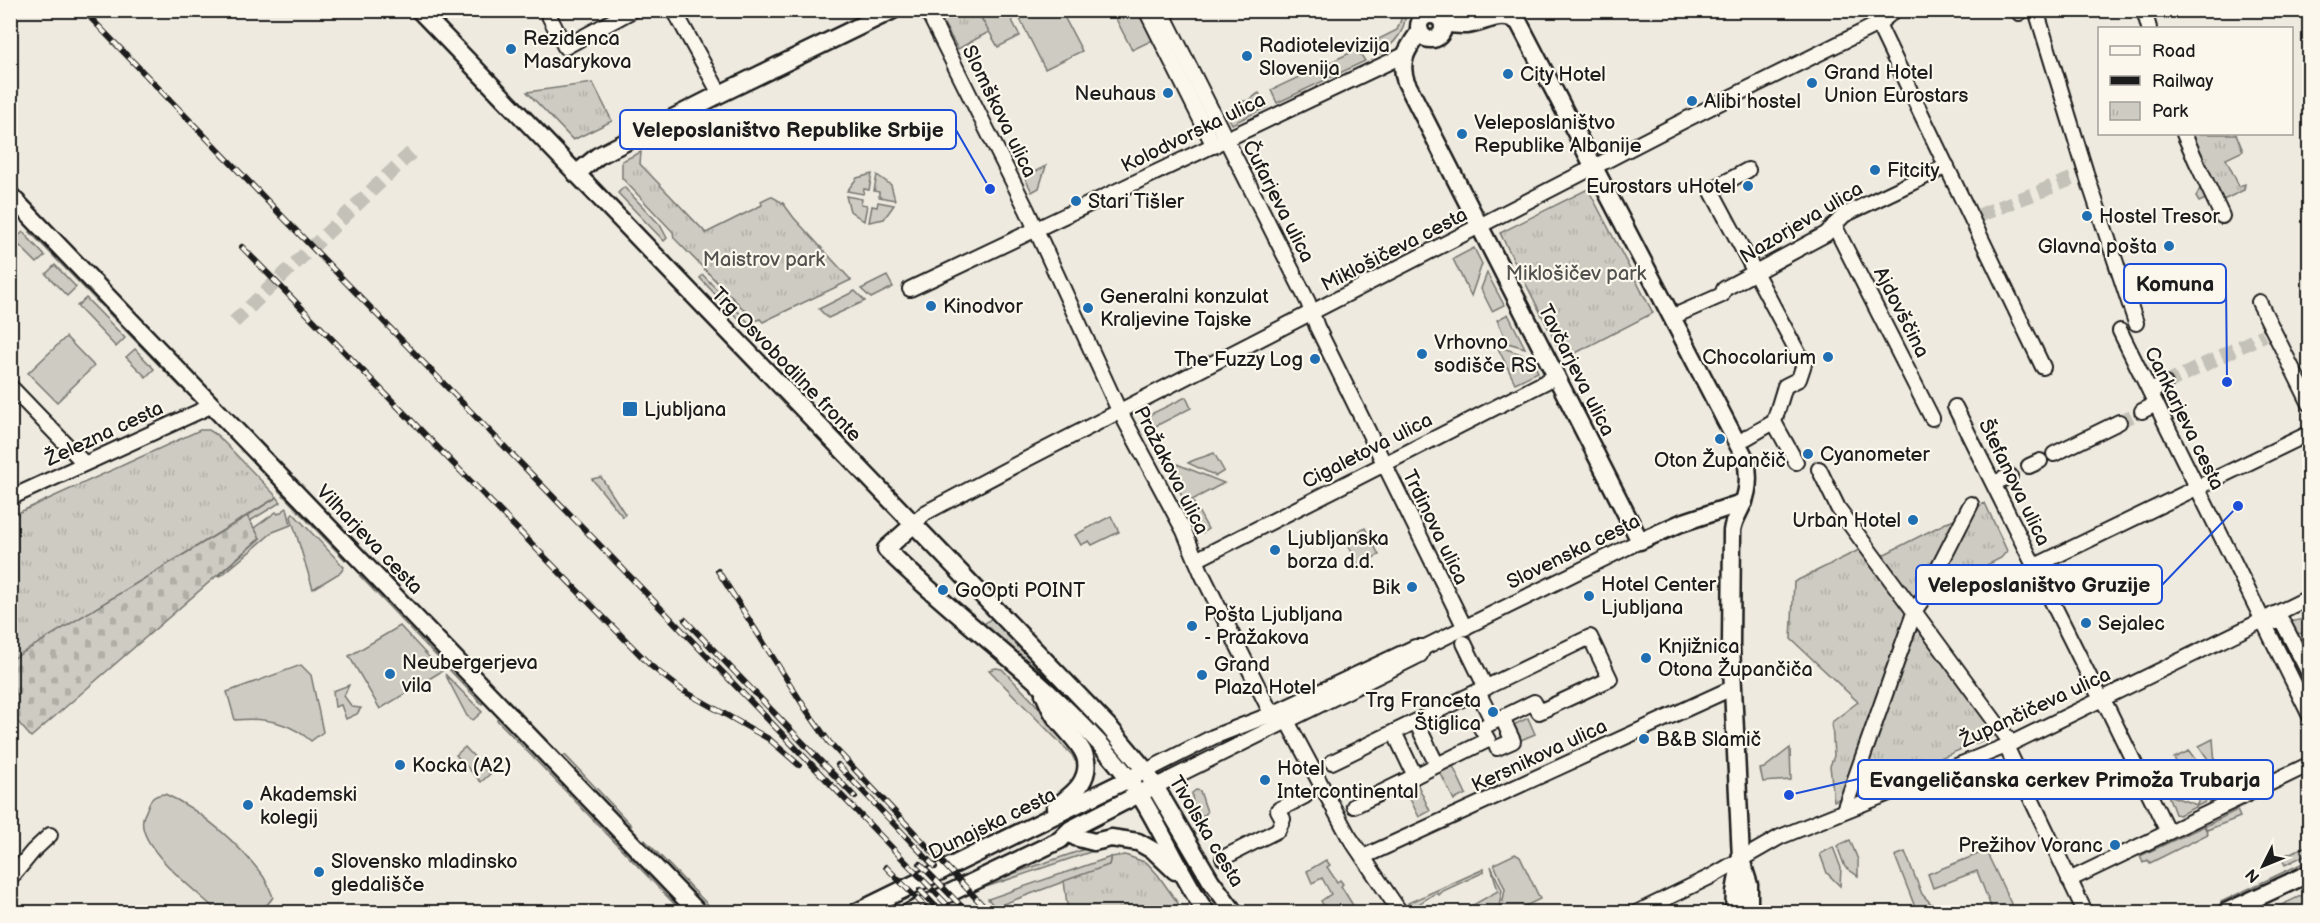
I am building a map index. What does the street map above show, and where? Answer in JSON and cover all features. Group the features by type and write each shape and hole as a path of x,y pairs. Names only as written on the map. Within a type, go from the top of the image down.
{"main road":[{"name":"Trg Osvobodilne fronte","path":"419,10 1109,727 1146,771"},
{"path":"576,174 598,156 893,10"},
{"path":"1404,55 1423,19 1435,16 1443,24 1468,25 1516,14 1518,23 1589,171 1675,315 1746,460 1749,483 1732,531 1732,688 1741,859 1734,912"},
{"name":"Tavčarjeva ulica","path":"1404,55 1406,82 1486,224 1557,376 1640,541"},
{"name":"Vilharjeva cesta","path":"10,195 698,912"},
{"name":"Slovenska cesta","path":"1640,541 1681,523 1744,502"},
{"path":"913,525 886,549 917,580 1056,699 1108,752 1129,779"},
{"path":"1038,823 1079,787 1086,766 1078,742 1056,719 1039,685"},
{"name":"Dunajska cesta","path":"856,912 1146,771"},
{"name":"Tivolska cesta","path":"1146,771 1211,881 1234,912"},
{"name":"Tivolska cesta","path":"1129,779 1194,895 1206,912"},
{"name":"Dunajska cesta","path":"910,912 1068,839 1071,829 1156,786"},
{"path":"1068,839 1105,828 1128,829 1150,837 1171,854"},
{"path":"1068,839 1094,842 1123,838 1147,846 1167,863 1194,895"},
{"path":"1741,859 1749,885 1749,912"},
{"path":"2226,912 2310,873"}],"street":[{"path":"546,10 566,47 633,10"},
{"path":"674,10 720,94"},
{"name":"Slomškova ulica","path":"927,10 1036,230"},
{"name":"Čufarjeva ulica","path":"1146,10 1308,302 1310,314"},
{"name":"Čufarjeva ulica","path":"1161,10 1220,143"},
{"name":"Miklošičeva cesta","path":"913,525 926,513 1120,411 1878,24 1895,10"},
{"path":"2018,10 2019,13 2023,10"},
{"path":"2036,10 2082,175 2136,323"},
{"path":"2144,10 2149,27"},
{"path":"1878,24 1947,166 1976,216 2043,367"},
{"name":"Kolodvorska ulica","path":"910,289 1404,55"},
{"path":"2184,135 2222,216"},
{"name":"Nazorjeva ulica","path":"1675,315 1722,294 1724,289 1757,277 1826,234 1844,215 1947,166"},
{"path":"1746,438 1774,422 1785,386 1799,379 1804,364 1711,190 1748,171"},
{"name":"Ajdovščina","path":"1834,225 1902,366 1932,418"},
{"name":"Pražakova ulica","path":"1036,230 1120,411 1184,531 1196,560 1279,720 1308,762 1363,857 1400,912"},
{"path":"2259,302 2269,333 2310,404"},
{"name":"Trdinova ulica","path":"1310,314 1465,628"},
{"name":"Cankarjeva cesta","path":"2120,331 2197,487 2268,616 2310,716"},
{"name":"Cigaletova ulica","path":"1196,560 1557,376"},
{"path":"2142,411 2165,384"},
{"path":"10,386 84,463"},
{"name":"Železna cesta","path":"10,498 213,405"},
{"name":"Štefanova ulica","path":"1955,407 2168,832"},
{"path":"1774,422 1796,462"},
{"path":"2054,454 2119,422"},
{"path":"2034,566 2310,433"},
{"path":"1819,469 1838,508 1915,610 2008,745 2085,912"},
{"path":"1994,483 2010,476"},
{"path":"1844,810 1915,610 1971,504"},
{"name":"Slovenska cesta","path":"1156,786 1415,647 1425,647 1640,541"},
{"name":"Župančičeva ulica","path":"1638,912 1712,876 1769,842 2008,745 2310,597"},
{"name":"Cankarjeva cesta","path":"2268,616 2278,622 2282,621 2310,675"},
{"path":"1332,762 1590,637 1610,679 1539,712 1534,702 1497,720 1481,728 1488,740 1354,806"},
{"path":"1464,643 1482,690 1497,720 1513,741 1497,748"},
{"name":"Kersnikova ulica","path":"1363,857 1732,688"},
{"name":"Slovenska cesta","path":"1146,771 1214,737 1279,720"},
{"path":"1416,722 1437,765"},
{"path":"1394,732 1415,776"},
{"path":"2069,880 2310,764"},
{"path":"1223,858 1278,830 1283,819 1278,810 1305,796"},
{"path":"10,879 50,835"}],"green space":[{"path":"1023,10 1061,11 1082,51 1045,69 1017,13"},
{"path":"937,11 977,11 989,32 958,49"},
{"path":"977,11 1007,11 1020,36 998,47"},
{"path":"1112,11 1141,11 1155,39 1132,50"},
{"path":"1404,11 1404,25 1398,38 1375,56 1369,44 1397,30"},
{"path":"1356,47 1365,61 1277,103 1271,90 1352,52 1352,48"},
{"path":"593,83 612,121 573,140 527,92"},
{"path":"1259,93 1267,107 1232,124 1228,116 1229,110 1239,105 1241,101 1249,100"},
{"path":"2177,135 2236,135 2243,151 2226,159 2239,186 2245,184 2244,190 2213,205 2210,197 2199,202 2196,197 2202,184"},
{"name":"Maistrov park","path":"641,152 640,164 706,233 762,205 761,201 771,196 783,203 851,280 763,322 760,319 755,321 674,238 673,232 622,178 622,161"},
{"path":"1026,166 1029,171 1034,172 1046,166 1039,188 1032,192 1020,168"},
{"path":"872,174 869,190 864,189 863,194 847,191 857,178"},
{"path":"877,175 891,185 895,200 879,197 879,192 874,191"},
{"path":"624,187 660,225 667,238 664,241 618,193"},
{"name":"Miklošičev park","path":"1588,189 1653,313 1564,359 1500,233"},
{"path":"846,196 862,199 861,204 867,205 864,221 850,211"},
{"path":"878,202 894,205 884,219 869,222 872,206 877,207"},
{"path":"33,229 182,385 180,387 30,232"},
{"path":"23,232 45,256 37,263 14,240"},
{"path":"1474,248 1482,264 1471,296 1453,259"},
{"path":"55,265 76,287 67,296 46,274"},
{"path":"1487,273 1504,305 1492,311 1481,289"},
{"path":"703,275 750,324 745,326 700,278"},
{"path":"887,276 893,287 871,298 861,289"},
{"path":"855,291 865,301 828,318 819,309"},
{"path":"86,298 125,338 116,347 77,306"},
{"path":"1508,314 1525,348 1508,343 1497,320"},
{"path":"66,337 94,366 57,402 28,373"},
{"path":"1497,346 1530,357 1538,372 1515,383"},
{"path":"135,349 154,369 146,377 126,357"},
{"path":"1186,397 1191,408 1148,430 1144,424 1152,420 1149,415"},
{"path":"200,430 209,430 217,435 277,497 11,660 11,516"},
{"path":"1214,453 1224,471 1216,476 1188,463 1195,460"},
{"path":"1162,458 1224,483 1192,500 1208,529 1202,533"},
{"path":"601,477 625,514 623,517 592,479"},
{"path":"280,488 343,554 346,561 278,490"},
{"path":"277,497 281,502 250,521 247,516"},
{"path":"1985,503 2007,551 2001,558 1906,606 1999,734 1834,801 1830,766 1834,756 1832,722 1858,702 1791,639 1794,582 1863,548 1873,560"},
{"path":"287,508 291,525 273,532 218,576 260,538 254,528 276,512 278,514"},
{"path":"293,513 344,567 341,572 313,589 291,517"},
{"path":"247,516 260,538 31,737 11,714 10,660"},
{"path":"1111,516 1119,532 1092,545 1089,541 1081,545 1075,535"},
{"path":"1365,528 1379,555 1358,565 1345,538"},
{"path":"359,575 366,578 484,701 482,704"},
{"path":"993,617 1117,746 1115,747 1037,668 983,625"},
{"path":"2309,618 2309,634 2293,633 2289,622"},
{"path":"400,626 442,671 380,709 349,656"},
{"path":"301,665 311,675 323,732 311,741 294,729 276,722 256,719 235,720 227,692"},
{"path":"1002,669 1072,742 1081,761 1075,761 1072,755 989,670"},
{"path":"445,674 482,712 473,720 467,716"},
{"path":"349,685 344,696 352,707 361,708 357,714 346,719 341,705 335,707 333,691"},
{"path":"498,715 686,911 682,912 497,720"},
{"path":"1528,718 1535,734 1516,742 1509,727"},
{"path":"2213,739 2215,765 2212,765 2199,746"},
{"path":"465,747 490,774 481,782 456,755"},
{"path":"1790,748 1791,780 1763,782 1760,769"},
{"path":"2189,751 2207,775 2216,778 2224,793 2179,815 2175,814 2168,795 2197,805 2199,798 2205,799 2207,791 2202,789 2207,776 2178,765 2174,758"},
{"path":"565,755 632,826 626,824 562,757"},
{"path":"1452,764 1466,794 1454,800 1439,770"},
{"path":"1416,781 1430,811 1419,817 1404,787"},
{"path":"1196,790 1200,791 1207,812 1205,815 1201,815 1193,805 1192,793"},
{"path":"165,794 205,818 242,852 267,883 273,897 268,904 255,911 239,914 215,909 170,868 149,842 144,830 143,818 150,801 154,797"},
{"path":"2237,810 2240,817 2207,830 2205,826"},
{"path":"2204,826 2208,834 2150,863 2148,860 2143,863 2140,856"},
{"path":"644,839 715,912 711,912 647,847"},
{"path":"1850,840 1858,860 1858,876 1845,867 1837,846"},
{"path":"1097,845 1105,847 971,892 988,882"},
{"path":"2309,845 2309,853 2285,865 2281,857"},
{"path":"1833,847 1841,868 1840,886 1827,873 1820,854"},
{"path":"1986,851 2015,912 1993,912 1977,871 1933,888 1928,874"},
{"path":"1905,852 1922,894 1933,906 1935,912 1917,912 1895,856"},
{"path":"1515,854 1520,857 1540,899 1513,912 1501,912 1505,889 1494,864"},
{"path":"1125,855 1147,863 1184,912 1068,912 1064,881 1109,865 1111,857"},
{"path":"1111,857 1109,865 995,907 988,899"},
{"path":"1326,860 1330,865 1327,867 1337,882 1340,880 1343,884 1341,886 1354,907 1344,912 1327,912 1321,901 1331,894 1322,878 1312,883 1307,871"},
{"path":"2309,860 2309,864 2222,905 2221,902"},
{"path":"1491,866 1502,890 1498,912 1464,912 1498,891"},
{"path":"1484,869 1484,872 1439,895 1437,893 1433,895 1418,905 1411,908 1408,903"},
{"path":"2309,892 2309,912 2267,912"}],"tunnel":[{"path":"234,322 416,148"},
{"path":"1980,215 2079,176"},
{"path":"2165,384 2264,335"},
{"path":"2119,422 2142,411"}],"railway":[{"path":"83,10 954,912"},
{"path":"242,247 651,666 682,690 769,739 799,765"},
{"path":"718,571 829,742 989,912"},
{"path":"685,620 855,797"},
{"path":"838,765 935,867"},
{"path":"920,864 967,912"},
{"path":"886,867 924,906"},
{"path":"920,890 941,912"}],"place":[{"name":"Rezidenca Masarykova","path":"511,49"},
{"name":"Radiotelevizija Slovenija","path":"1247,56"},
{"name":"City Hotel","path":"1508,74"},
{"name":"Grand Hotel Union Eurostars","path":"1812,83"},
{"name":"Neuhaus","path":"1168,93"},
{"name":"Alibi hostel","path":"1692,101"},
{"name":"Veleposlaništvo Republike Albanije","path":"1462,134"},
{"name":"Fitcity","path":"1875,170"},
{"name":"Eurostars uHotel","path":"1748,186"},
{"name":"Veleposlaništvo Republike Srbije","path":"990,189"},
{"name":"Stari Tišler","path":"1076,201"},
{"name":"Hostel Tresor","path":"2087,216"},
{"name":"Glavna pošta","path":"2169,246"},
{"name":"Kinodvor","path":"931,306"},
{"name":"Generalni konzulat Kraljevine Tajske","path":"1088,308"},
{"name":"Vrhovno sodišče RS","path":"1422,354"},
{"name":"Chocolarium","path":"1828,357"},
{"name":"The Fuzzy Log","path":"1315,359"},
{"name":"Komuna","path":"2227,382"},
{"name":"Ljubljana","path":"630,409"},
{"name":"Oton Župančič","path":"1720,439"},
{"name":"Cyanometer","path":"1808,454"},
{"name":"Veleposlaništvo Gruzije","path":"2238,506"},
{"name":"Urban Hotel","path":"1913,520"},
{"name":"Ljubljanska borza d.d.","path":"1275,550"},
{"name":"Bik","path":"1412,587"},
{"name":"GoOpti POINT","path":"943,590"},
{"name":"Hotel Center Ljubljana","path":"1589,596"},
{"name":"Sejalec","path":"2086,623"},
{"name":"Pošta Ljubljana - Pražakova","path":"1192,626"},
{"name":"Knjižnica Otona Župančiča","path":"1646,658"},
{"name":"Neubergerjeva vila","path":"390,674"},
{"name":"Grand Plaza Hotel","path":"1202,675"},
{"name":"Trg Franceta Štiglica","path":"1493,712"},
{"name":"B&B Slamič","path":"1644,739"},
{"name":"Kocka (A2)","path":"400,765"},
{"name":"Hotel Intercontinental","path":"1265,780"},
{"name":"Evangeličanska cerkev Primoža Trubarja","path":"1789,795"},
{"name":"Akademski kolegij","path":"248,805"},
{"name":"Prežihov Voranc","path":"2115,845"},
{"name":"Slovensko mladinsko gledališče","path":"319,872"}]}
